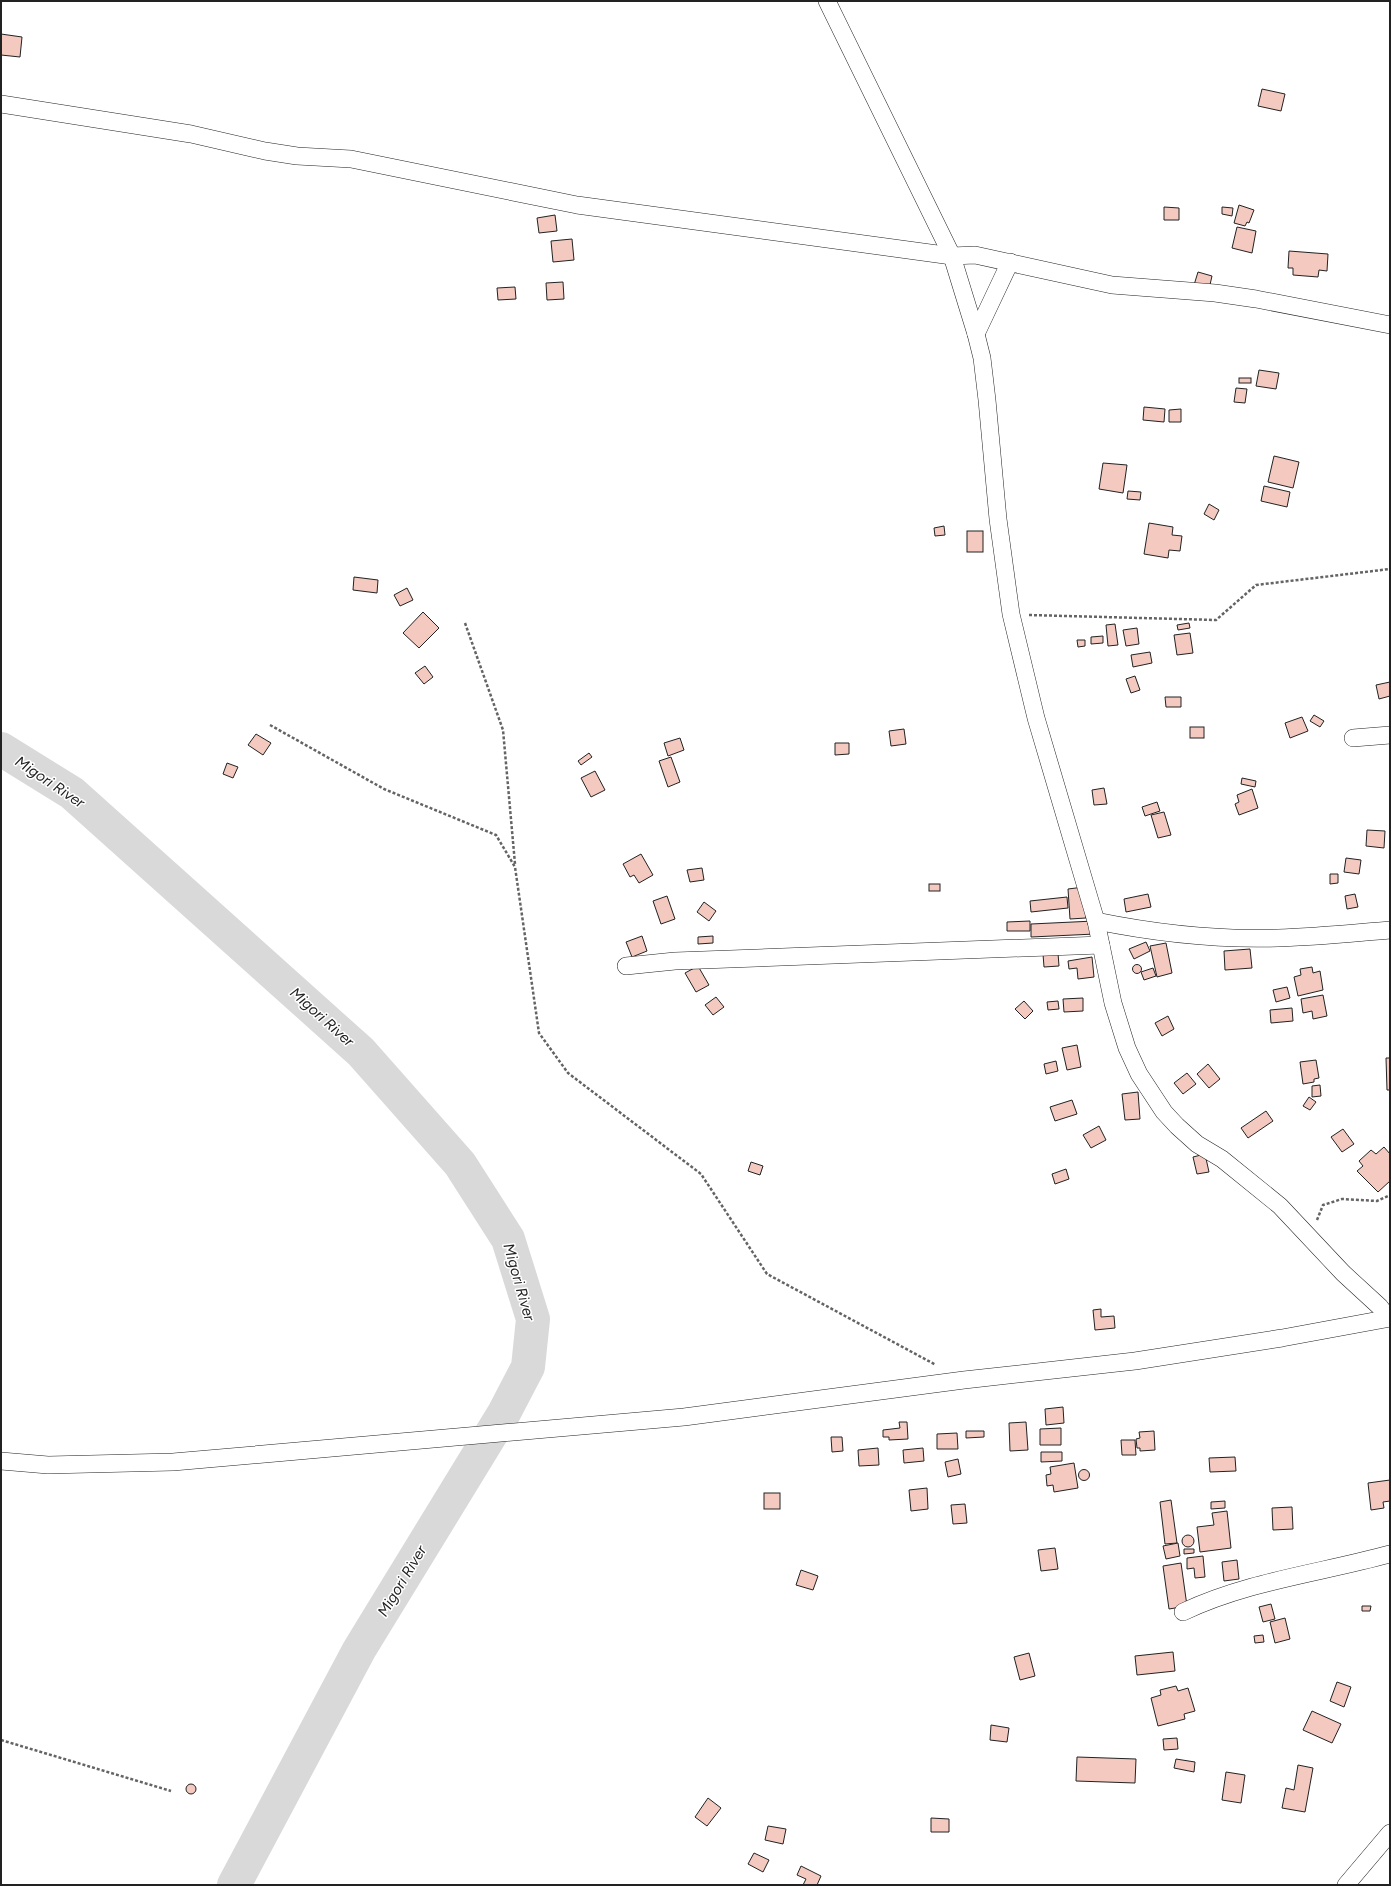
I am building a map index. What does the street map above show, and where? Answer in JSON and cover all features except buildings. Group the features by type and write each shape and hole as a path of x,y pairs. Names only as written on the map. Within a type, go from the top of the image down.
{"street":[{"path":"1,1461 48,1465 173,1462 684,1418 964,1380 1135,1361 1282,1338 1389,1318 1380,1307 1343,1273 1280,1206 1222,1159 1197,1144 1164,1112 1139,1074 1127,1048 1113,1003 1096,921 1036,718 1010,614 998,519 986,386 982,358 976,334 952,256 827,1"},
{"path":"1,104 191,134 297,156 351,159 577,205 952,256 975,255 1010,262 1045,272 1112,285 1215,293 1256,299 1390,325"},
{"path":"976,334 1010,262"},
{"path":"1353,738 1390,735"},
{"path":"1096,921 1192,935 1238,938 1278,938 1390,930"},
{"path":"626,966 675,961 1101,945"},
{"path":"1183,1612 1216,1598 1254,1586 1390,1554"},
{"path":"1346,1885 1390,1833"}],"path":[{"path":"1010,614 1216,620 1256,585 1390,569"},
{"path":"465,623 503,730 516,867 539,1032 568,1073 701,1174 767,1274 937,1366"},
{"path":"270,725 384,789 496,835 516,867"},
{"path":"1310,1238 1323,1205 1342,1199 1376,1201 1390,1195"},
{"path":"1,1740 171,1791"}],"waterway":[{"name":"Migori River","path":"1,749 72,793 361,1052 460,1164 508,1239 533,1319 528,1367 504,1413 359,1650 234,1885"}]}
